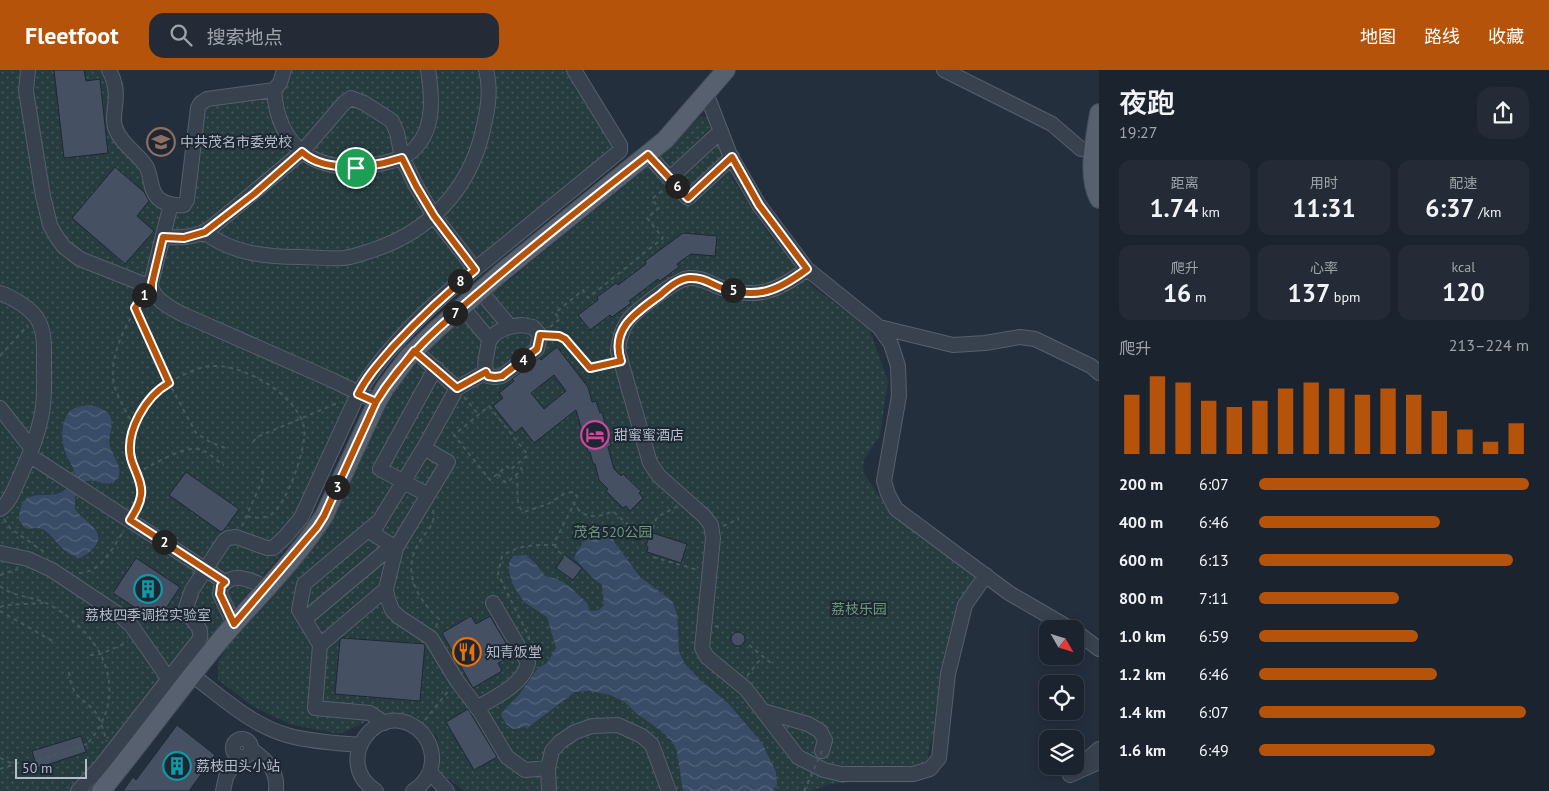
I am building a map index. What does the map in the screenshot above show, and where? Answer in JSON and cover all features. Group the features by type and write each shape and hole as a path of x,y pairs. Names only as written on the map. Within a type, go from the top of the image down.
{"main road":[{"path":"101,791 192,675 294,556 324,516 376,402 414,351 480,291 648,155 671,134 726,70"},
{"path":"1099,113 1092,159 1096,193 1099,199"}],"street":[{"path":"28,70 26,91 43,196 50,225 64,247 80,258 152,288 165,304 182,314 332,380 376,402"},
{"path":"109,70 116,91 115,128 132,152 146,166 156,195 162,201 184,205 187,200 196,119 200,104 207,99 274,90 279,85 284,70"},
{"path":"274,90 278,118 286,134 302,152 315,161 333,166 356,168 402,158 409,154 421,140 431,115 431,86 428,70"},
{"path":"205,232 225,244 254,254 270,257 344,258 391,244 414,232 434,216 449,200 466,176 480,141 486,115 488,76 486,70"},
{"path":"78,791 111,752 200,637 200,629 188,615 186,608 192,590 224,541 228,538 236,537 270,548 278,544 301,518 358,394 375,369 430,308 620,150 620,145 574,70"},
{"path":"944,70 1052,124 1081,149"},
{"path":"706,93 732,157 759,205 807,269 879,327 891,344 898,366 899,396 884,481 896,509 1009,593 1056,620"},
{"path":"163,237 184,238 205,232 254,194 302,152 344,103 351,98 364,103 392,121 397,133 402,158 416,186 434,216 475,270"},
{"path":"666,184 721,131"},
{"path":"648,155 666,184 688,198 732,157"},
{"path":"152,288 171,204"},
{"path":"807,269 786,284 765,292 748,293 723,288 703,279 689,278 676,282 634,314 620,337 618,351 650,463 659,476 704,516 711,525 713,538 702,648 707,657 746,689 798,757 817,767 841,774 913,774 930,769 938,758 948,674 964,605 986,575"},
{"path":"480,291 508,324"},
{"path":"0,293 18,302 36,316 40,324 44,345 42,413 34,455 4,507 0,509"},
{"path":"462,307 490,340"},
{"path":"522,325 533,327 540,335 537,349 502,376 488,376 485,370 490,340 503,329 522,325"},
{"path":"879,327 952,345 985,343 1020,337 1035,339 1091,366 1099,373"},
{"path":"414,351 457,388"},
{"path":"428,494 380,468 430,378 437,369"},
{"path":"394,547 372,534 424,448 457,388 486,372"},
{"path":"0,408 34,455 225,582"},
{"path":"304,619 394,547 448,462 424,448"},
{"path":"380,520 304,584 299,610 320,645 315,708 370,712 384,722"},
{"path":"394,547 386,590 392,610 398,617 432,638 457,681 477,708 507,757 525,770 548,768"},
{"path":"0,553 28,559 52,570 97,599 131,625 168,678"},
{"path":"234,624 220,594 221,586 228,579 242,577 266,587"},
{"path":"320,645 386,590"},
{"path":"477,708 510,688 523,676 528,663 493,603"},
{"path":"1084,637 1099,648"},
{"path":"192,675 257,723 276,731 300,738 360,745"},
{"path":"763,711 808,724 820,731 824,740 822,751"},
{"path":"376,791 366,783 358,769 360,745 369,731 384,722 394,721 404,722 418,729 428,741 432,751 430,772 422,784 413,791"},
{"path":"249,745 257,723"},
{"path":"550,791 548,768 552,751 560,742 575,732 592,726 618,725 642,736 652,745 669,791"},
{"path":"222,791 226,777 238,756 233,751 233,744 239,740 249,745 272,767 277,783 276,791"},
{"path":"1099,749 1070,775 1099,762"},
{"path":"430,772 447,791"}],"path":[{"path":"540,335 560,319 555,313 583,290 588,298 663,238 647,218 659,208 652,199 666,184"},
{"path":"134,426 115,386 114,365 120,341 135,308 144,294 152,288"},
{"path":"135,308 169,383 196,433 210,442 225,448"},
{"path":"0,356 36,316"},
{"path":"540,335 559,336 565,339 590,368 621,361"},
{"path":"78,573 86,573 97,567 110,553 137,508 141,494 131,456 131,434 146,405 164,386 198,369 211,366 234,370 255,378 283,394 302,419 305,438 292,480 280,505 269,516 258,518 246,516"},
{"path":"457,388 479,414"},
{"path":"253,442 257,437 358,394"},
{"path":"489,406 528,455 518,464 510,470 507,466 490,480 454,435 489,406"},
{"path":"136,474 183,451 196,448 224,465"},
{"path":"498,474 506,483 522,470 518,464"},
{"path":"236,537 262,481 263,472 259,467"},
{"path":"516,475 518,478 518,505 524,512 548,504 564,494 572,492 577,496 555,541 556,549 567,559"},
{"path":"428,494 434,520 417,546 411,568 417,593 426,606 439,618 432,638"},
{"path":"574,504 579,511 591,517 602,517 613,511 625,523 637,530 651,533 656,516 673,510 686,501"},
{"path":"0,509 10,528 50,558"},
{"path":"712,531 739,519"},
{"path":"526,660 529,637 498,574 499,565 502,556 513,549 531,545 555,545"},
{"path":"653,557 710,574"},
{"path":"0,586 10,593 46,604 73,622 90,638 101,654 109,675 110,699 102,722 87,744 34,762 21,762 0,769"},
{"path":"0,607 6,605 46,604"},
{"path":"0,611 56,642"},
{"path":"90,655 101,654 128,642 124,632 131,625"},
{"path":"749,645 772,664"},
{"path":"753,668 763,656"},
{"path":"69,672 72,688 76,695 99,718 111,752"},
{"path":"418,729 457,681"},
{"path":"804,791 822,751"},
{"path":"0,758 13,764"},
{"path":"804,791 817,767"}],"green space":[{"path":"0,70 116,70 125,87 120,120 122,126 154,164 159,195 172,202 180,198 195,94 204,95 273,86 277,70 576,70 627,154 441,304 369,385 359,413 324,484 310,521 173,679 90,791 0,791"},
{"name":"茂名520公园","path":"701,116 709,118 733,180 768,233 813,287 869,328 888,381 880,435 864,460 863,472 890,513 974,577 975,581 967,589 960,604 941,668 935,733 930,745 924,776 830,784 811,791 464,791 439,772 438,737 416,717 384,714 339,734 290,724 254,707 218,680 218,662 235,634 319,536 383,401 448,330 642,172"}],"water":[{"path":"91,405 104,410 110,416 112,424 109,442 120,472 112,483 86,481 75,497 75,509 93,527 98,536 98,541 93,549 80,558 62,548 48,532 40,528 29,529 24,527 19,520 21,508 25,500 38,495 61,492 72,482 74,471 65,451 63,440 64,422 71,410"},
{"path":"601,527 608,530 615,543 640,577 672,601 677,614 679,652 685,664 699,679 728,703 762,743 776,772 777,785 773,791 683,791 677,752 672,741 625,702 610,695 590,691 575,692 530,726 513,729 506,724 501,715 518,696 538,668 547,663 556,648 547,617 524,602 514,587 509,572 509,563 513,556 526,555 545,576 557,579 569,586 587,603 590,611 599,610 604,605 602,585 574,558 585,540"}],"building":[{"path":"54,70 84,70 86,81 100,79 108,153 64,158"},
{"path":"115,167 144,192 149,201 137,216 154,231 125,264 72,218"},
{"path":"683,233 717,236 715,256 691,254 677,264 679,267 660,281 658,279 629,301 631,303 612,317 610,315 590,330 578,315 598,300 597,297 616,283 618,285 646,264 645,261"},
{"name":"甜蜜蜜酒店","path":"557,347 588,387 592,402 596,401 600,413 602,412 611,446 608,447 614,469 621,476 623,474 641,491 639,493 643,498 630,511 626,506 623,508 606,491 608,489 599,480 595,464 593,464 590,452 588,452 576,410 534,443 522,427 515,433 493,406 503,398 499,393 514,381 512,379 539,358 541,360","holes":["554,375 566,391 544,409 531,393"]},
{"path":"186,472 239,509 221,532 169,495"},
{"path":"653,533 687,544 681,563 647,552 648,547 646,546 649,537 651,538"},
{"path":"565,555 582,568 573,580 556,568"},
{"name":"荔枝四季调控实验室","path":"136,558 180,587 157,622 113,593"},
{"path":"471,616 476,624 490,616 513,655 498,663 502,671 473,688 442,633"},
{"path":"738,632 743,634 745,639 743,644 738,646 733,644 731,639 733,634"},
{"path":"342,638 425,644 420,701 335,694 340,640"},
{"path":"468,709 497,757 474,770 446,722"},
{"name":"荔枝田头小站","path":"177,725 215,755 189,791 123,791 133,777 136,780"},
{"path":"81,736 86,752 37,768 32,751"}],"place":[{"name":"中共茂名市委党校","path":"161,142"},
{"name":"甜蜜蜜酒店","path":"595,435"},
{"name":"荔枝四季调控实验室","path":"148,589"},
{"name":"知青饭堂","path":"467,652"},
{"name":"荔枝田头小站","path":"177,766"}],"route":[{"path":"356,168 333,166 315,161 302,152 254,194 205,232 197,236 184,238 163,237 151,287 152,290 144,294 135,308 169,383 146,405 135,423 131,434 131,456 141,494 137,508 130,520 225,582 221,586 220,594 234,624 317,527 324,516 376,402 414,351 457,388 486,372 488,376 502,376 537,349 540,335 559,336 565,339 590,368 621,361 618,351 620,337 628,322 634,314 676,282 689,278 703,279 723,288 748,293 765,292 786,284 807,269 759,205 732,157 688,198 648,155 502,272 437,329 414,351 409,356 376,402 358,394 362,386 390,351 430,308 475,270 434,216 402,158 356,168"}],"park label":[{"name":"荔枝乐园","path":"859,609"}]}
